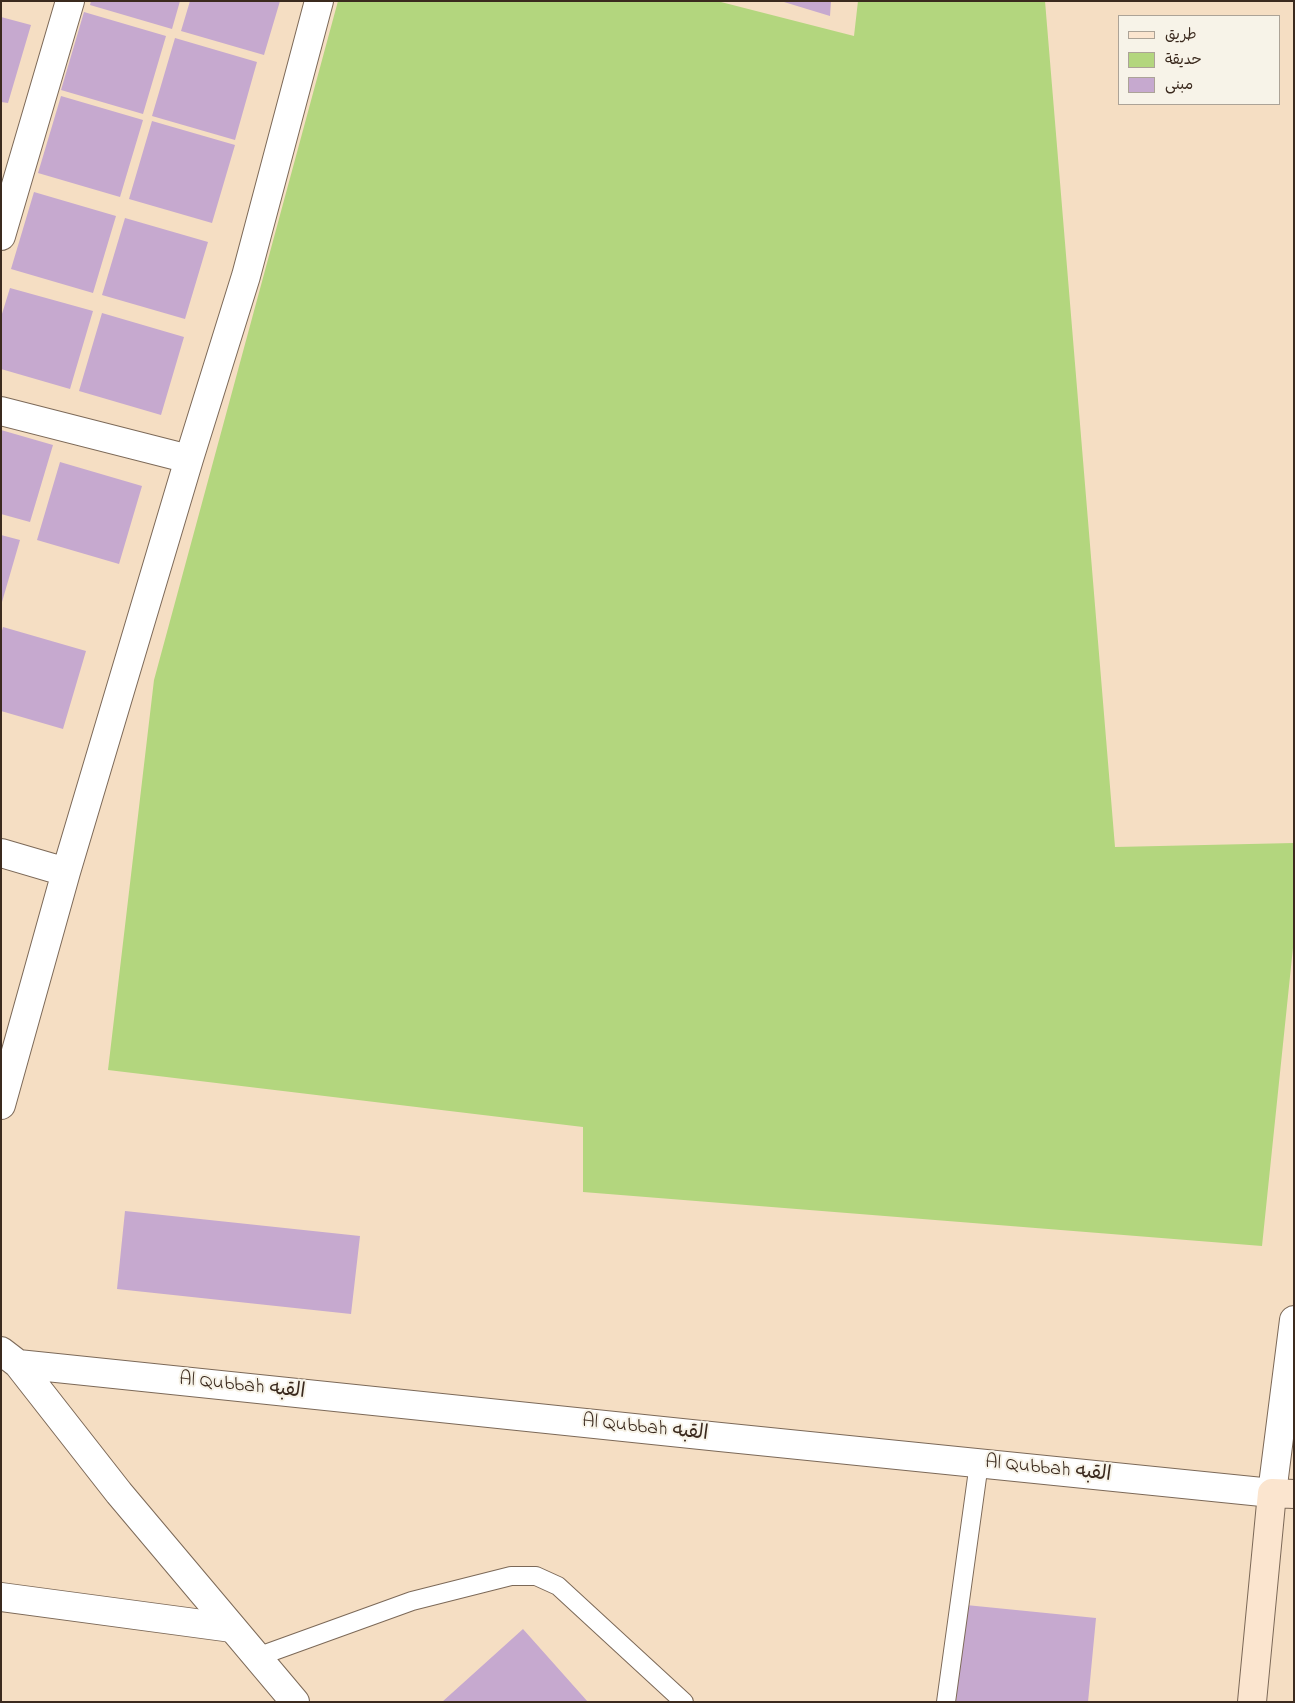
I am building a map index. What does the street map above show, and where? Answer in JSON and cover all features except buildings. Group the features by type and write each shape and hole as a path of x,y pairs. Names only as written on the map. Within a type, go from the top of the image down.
{"main road":[{"path":"1252,1702 1283,1494"}],"street":[{"path":"1,236 70,1"},
{"path":"1,1105 66,872 189,459 246,276 319,1"},
{"path":"1,411 189,459"},
{"path":"1,854 66,872"},
{"path":"1283,1494 1294,1320"},
{"path":"10,1357 119,1493 295,1702"},
{"name":"Al Qubbah القبه","path":"10,1357 979,1463 1283,1494"},
{"path":"1,1597 232,1628"}],"lane":[{"path":"946,1702 979,1463"},
{"path":"257,1656 412,1602 510,1576 536,1576 558,1586 684,1702"}],"green space":[{"path":"338,1 717,1 854,36 858,1 1045,1 1115,847 1294,843 1294,938 1262,1246 583,1192 583,1127 108,1070 154,680"}]}
